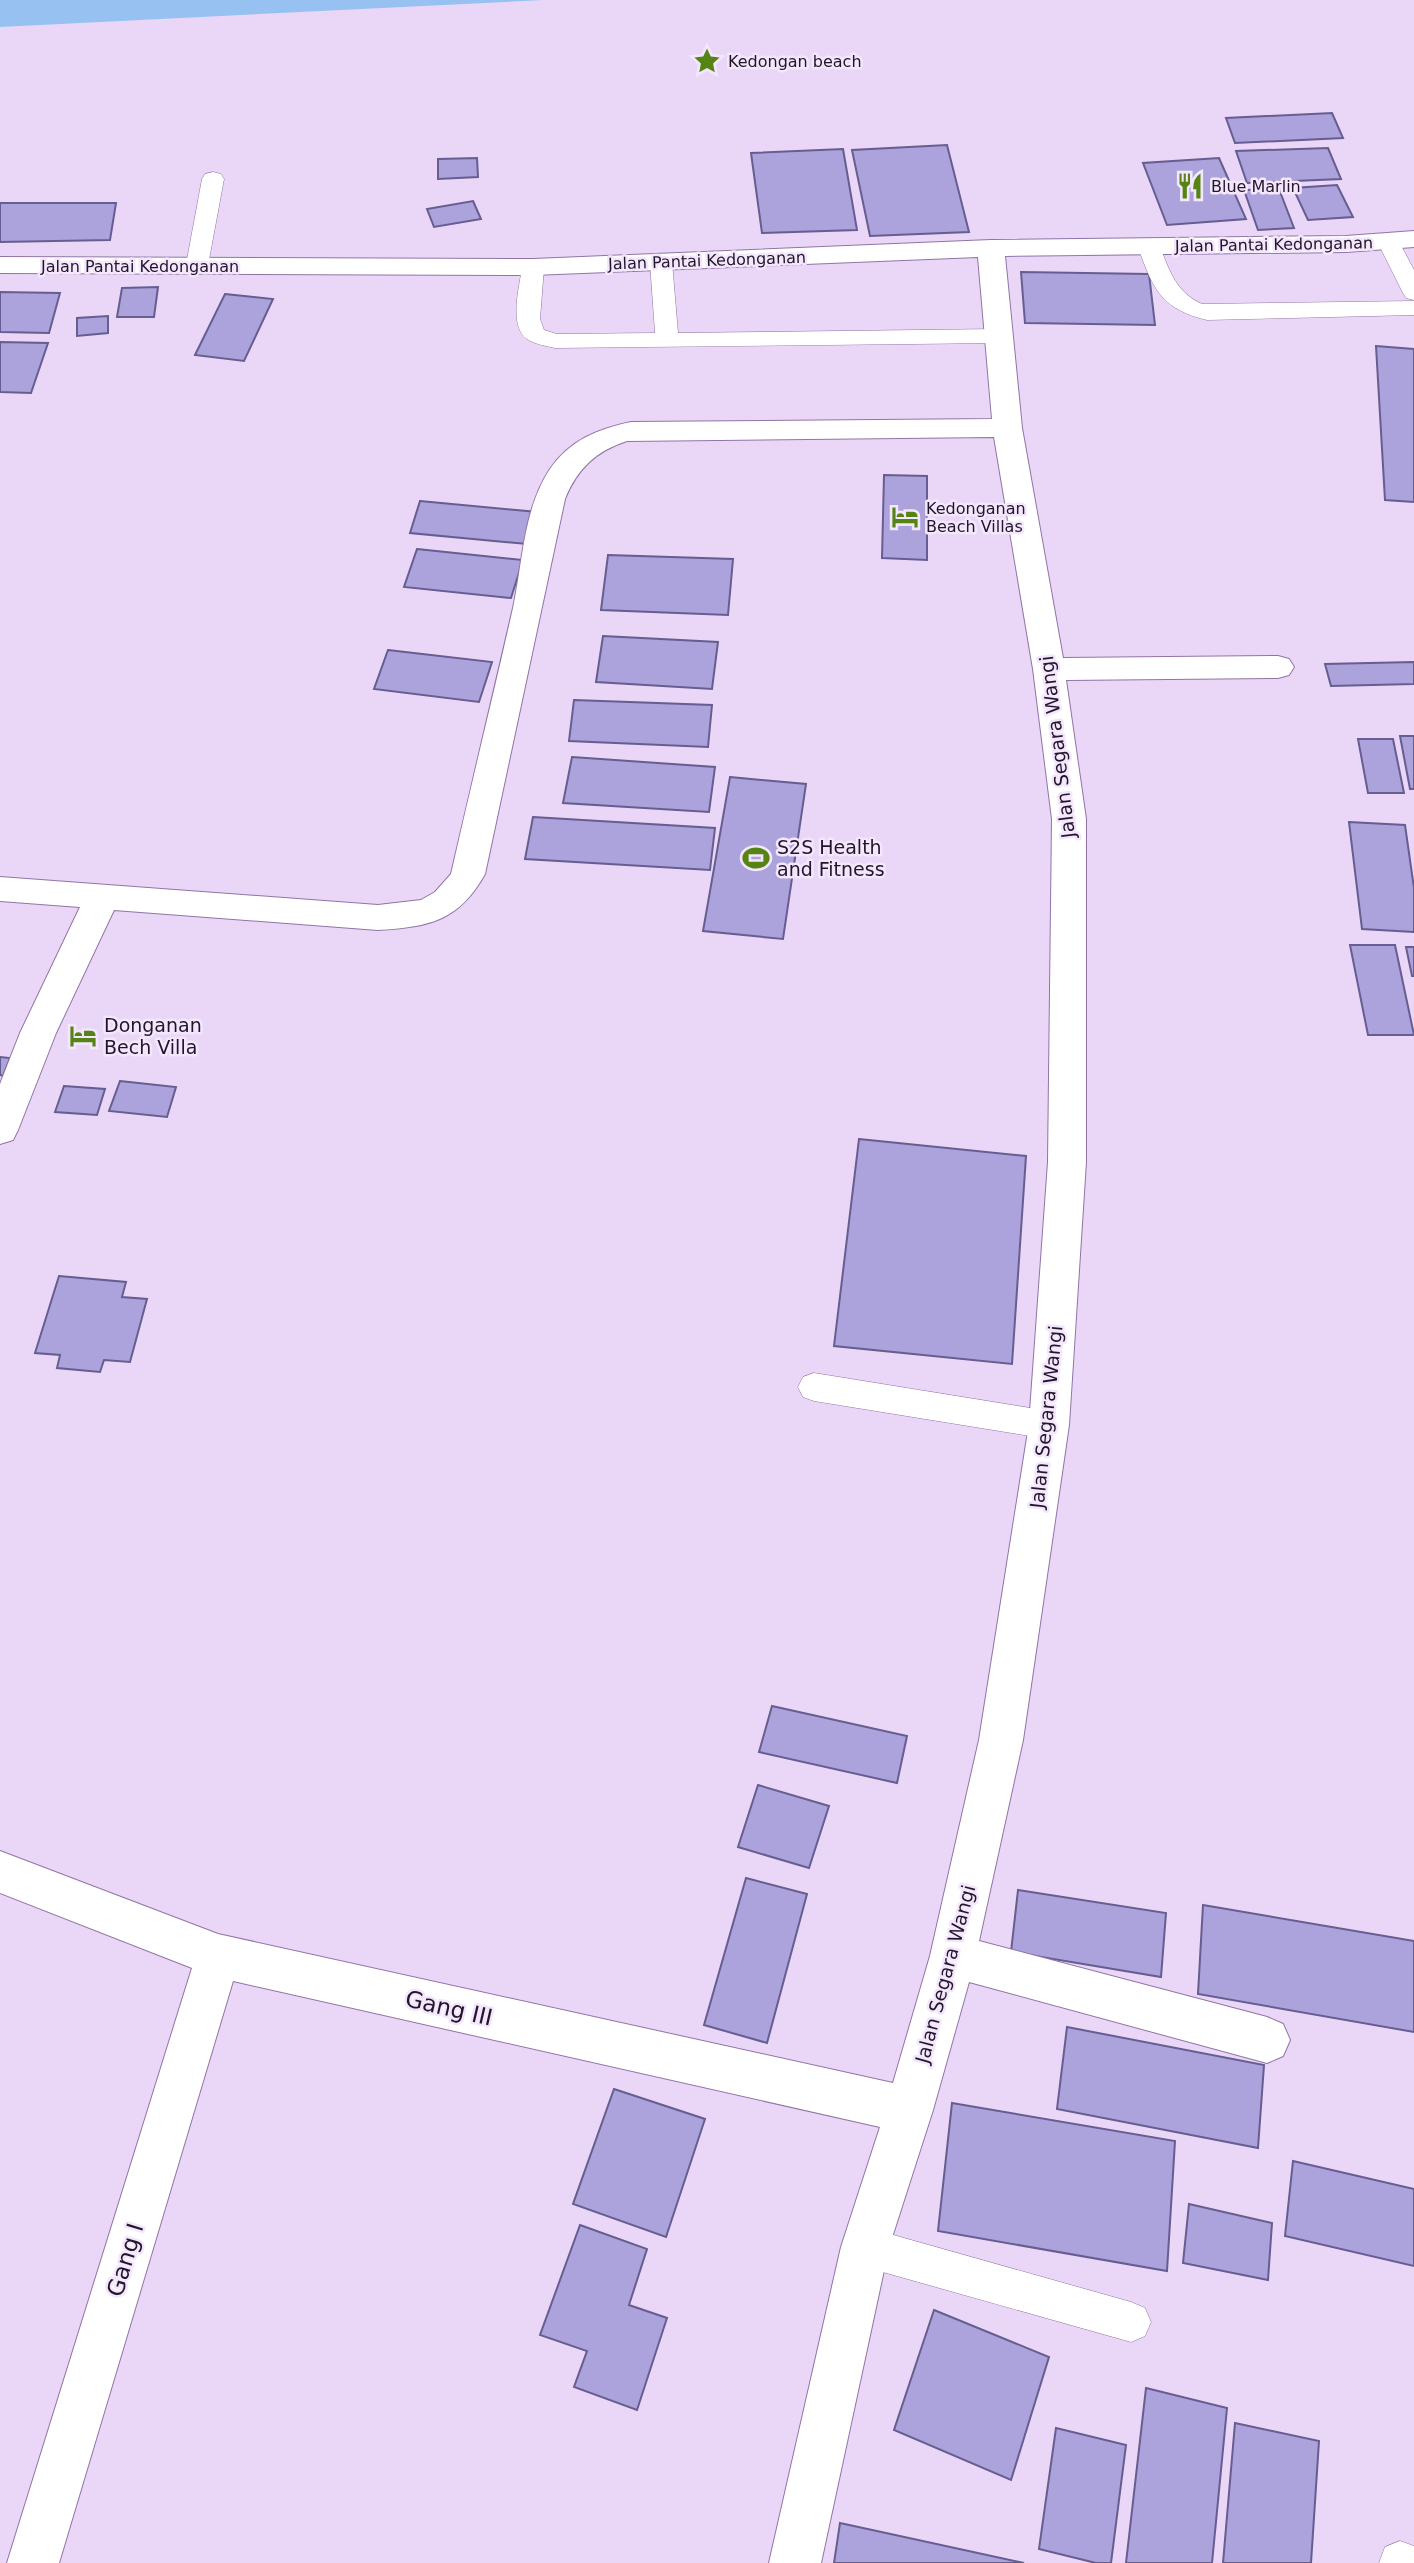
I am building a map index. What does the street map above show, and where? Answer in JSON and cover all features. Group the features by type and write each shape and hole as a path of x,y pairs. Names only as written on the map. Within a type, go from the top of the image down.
{"street":[{"name":"Jalan Pantai Kedonganan","path":"0,265 533,267 991,248 1401,240"},
{"name":"Jalan Segara Wangi","path":"795,2563 865,2247 909,2110 953,1956 1001,1740 1049,1425 1068,1162 1069,819 1049,669 1007,428 991,248"},
{"path":"0,890 306,914 380,917 419,914 456,896 468,874 530,599 546,511 557,483 584,449 598,441 631,432 1007,428"},
{"path":"1049,669 1278,667"},
{"path":"2,1121 38,1033 103,896"},
{"name":"Gang III","path":"0,1872 218,1956 909,2110"},
{"name":"Gang I","path":"33,2563 218,1956"},
{"path":"953,1956 1267,2040"}],"lane":[{"path":"197,265 213,179"},
{"path":"1401,240 1414,293"},
{"path":"1149,247 1172,296 1186,309 1207,313 1414,308"},
{"path":"661,262 667,339"},
{"path":"533,267 528,319 535,334 555,341 998,336"},
{"path":"814,1388 1049,1425"},
{"path":"865,2247 1131,2322"}],"water":[{"path":"0,0 543,0 0,27"}],"building":[{"path":"1332,113 1343,138 1235,143 1226,118"},
{"path":"947,145 969,232 870,236 852,150"},
{"path":"1328,148 1341,179 1247,183 1236,151"},
{"path":"843,149 857,230 762,233 751,153"},
{"path":"477,158 478,177 438,179 438,159"},
{"path":"1219,158 1246,219 1167,225 1143,163"},
{"path":"1337,185 1353,217 1308,220 1293,188"},
{"path":"1279,189 1294,228 1258,230 1244,190"},
{"path":"473,201 481,219 434,227 427,209"},
{"path":"0,203 116,203 110,240 0,242"},
{"path":"1021,272 1149,274 1155,325 1025,323"},
{"path":"158,287 154,317 117,317 122,288"},
{"path":"0,292 60,293 49,333 0,332"},
{"path":"225,294 273,299 244,361 195,355"},
{"path":"108,316 108,333 77,336 77,318"},
{"path":"0,342 48,343 31,393 0,392"},
{"path":"1376,346 1414,349 1414,502 1385,500"},
{"name":"Kedonganan Beach Villas","path":"884,475 927,476 927,560 882,558"},
{"path":"420,501 537,512 527,544 410,533"},
{"path":"417,549 523,560 511,598 404,587"},
{"path":"608,555 733,559 728,615 601,610"},
{"path":"603,636 718,642 712,689 596,682"},
{"path":"388,650 492,662 479,702 374,689"},
{"path":"1414,662 1414,684 1331,686 1325,664"},
{"path":"574,700 712,705 708,747 569,741"},
{"path":"1400,736 1414,736 1414,789 1410,789"},
{"path":"1358,739 1393,739 1404,793 1368,793"},
{"path":"572,757 715,767 709,812 563,803"},
{"name":"S2S Health and Fitness","path":"730,777 806,784 783,939 703,931"},
{"path":"533,817 715,828 710,870 525,859"},
{"path":"1349,822 1405,825 1414,888 1414,932 1362,929"},
{"path":"1350,945 1395,945 1414,1035 1368,1035"},
{"path":"1406,947 1414,947 1414,976 1412,976"},
{"path":"0,1057 10,1058 3,1076 0,1075"},
{"path":"120,1081 176,1087 167,1117 109,1111"},
{"path":"64,1086 105,1089 97,1115 55,1112"},
{"path":"859,1139 1026,1156 1012,1364 834,1346"},
{"path":"59,1276 126,1282 122,1297 147,1299 130,1362 104,1360 100,1372 57,1368 60,1355 35,1353"},
{"path":"772,1706 907,1736 897,1783 759,1752"},
{"path":"758,1785 829,1806 809,1868 738,1847"},
{"path":"746,1878 807,1894 767,2043 704,2025"},
{"path":"1018,1890 1166,1913 1161,1977 1011,1952"},
{"path":"1203,1905 1414,1941 1414,2032 1198,1994"},
{"path":"1067,2027 1264,2065 1258,2148 1057,2109"},
{"path":"614,2089 705,2119 666,2237 573,2204"},
{"path":"952,2103 1175,2141 1167,2271 938,2231"},
{"path":"1293,2161 1414,2189 1414,2266 1285,2236"},
{"path":"1189,2204 1272,2223 1268,2280 1183,2263"},
{"path":"580,2225 647,2249 629,2305 667,2318 637,2410 574,2387 587,2351 540,2335"},
{"path":"934,2310 1049,2357 1011,2480 894,2430"},
{"path":"1146,2388 1227,2408 1212,2563 1126,2563"},
{"path":"1235,2423 1319,2441 1311,2563 1223,2563"},
{"path":"1056,2428 1126,2445 1111,2563 1096,2563 1039,2549"},
{"path":"840,2523 1024,2563 834,2563"}],"place":[{"name":"Kedongan beach","path":"707,61"},
{"name":"Blue Marlin","path":"1190,186"},
{"name":"Kedonganan Beach Villas","path":"905,517"},
{"name":"S2S Health and Fitness","path":"756,858"},
{"name":"Donganan Bech Villa","path":"83,1036"}]}
